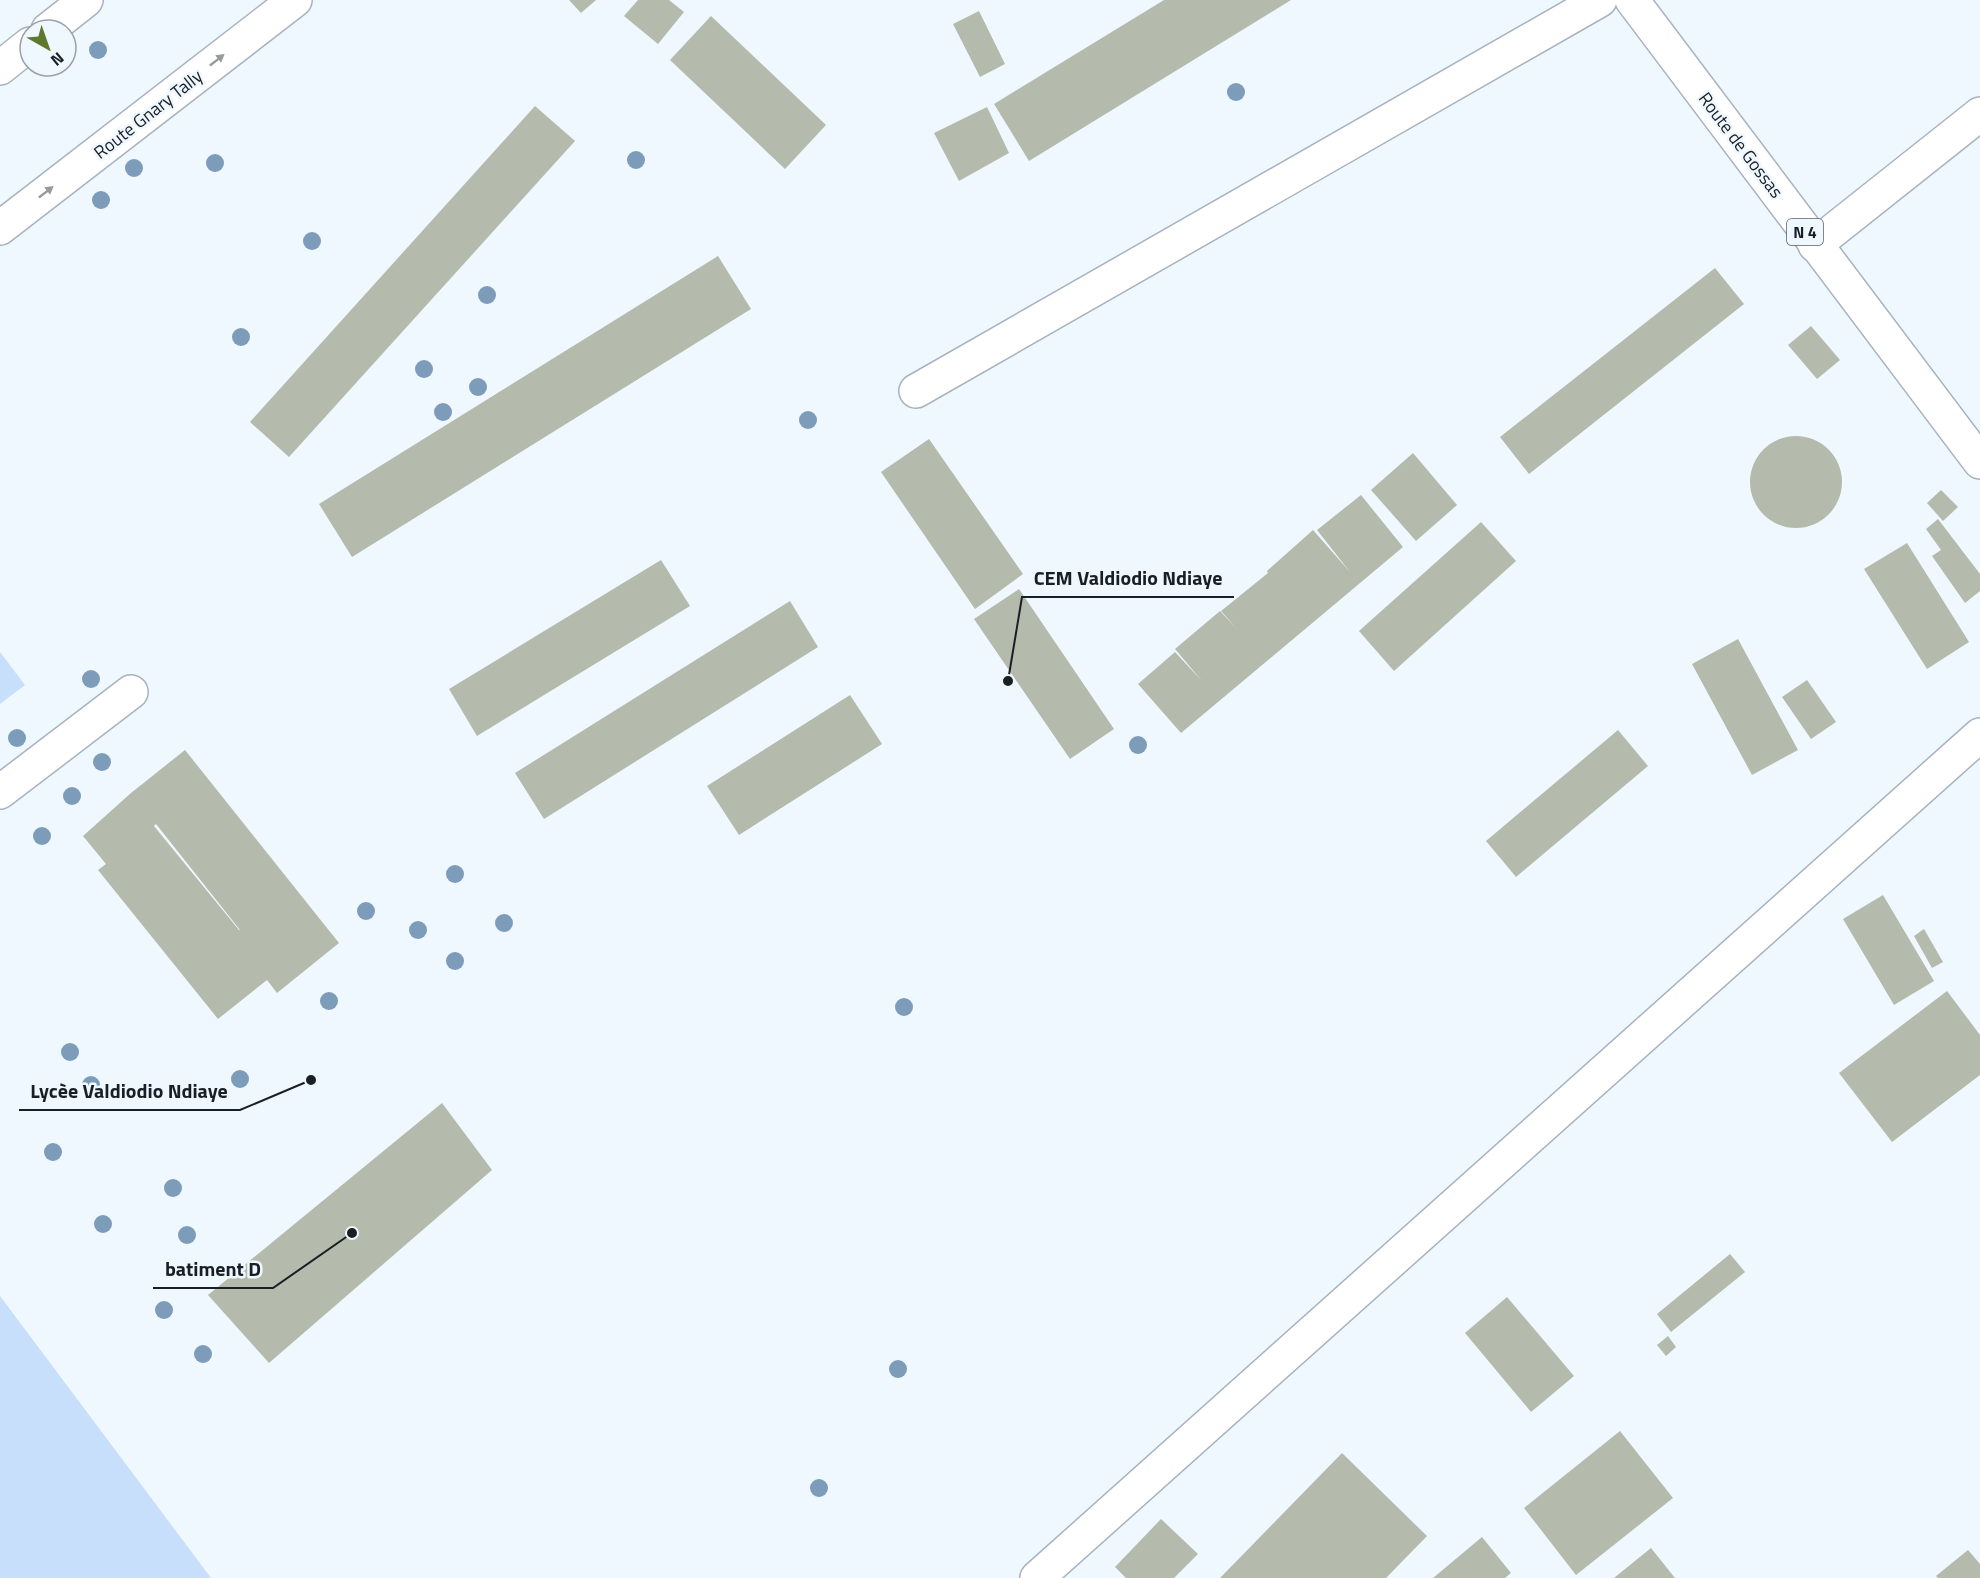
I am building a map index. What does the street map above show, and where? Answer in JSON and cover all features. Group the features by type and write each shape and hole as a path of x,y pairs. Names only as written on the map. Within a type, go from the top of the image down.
{"street":[{"path":"63,18 86,0"},
{"name":"Route Gnary Tally","path":"0,228 295,0"},
{"path":"916,392 1600,0"},
{"name":"Route de Gossas","path":"1632,0 1980,462"},
{"path":"0,68 18,54"},
{"path":"1815,245 1980,114"},
{"path":"0,792 131,692"},
{"path":"1037,1578 1980,735"}],"shaded area":[{"path":"0,652 25,685 0,704"},
{"path":"0,1296 211,1578 0,1578"}],"building":[{"path":"569,0 596,0 581,13"},
{"path":"638,0 669,0 684,12 658,44 624,16"},
{"path":"1164,0 1291,0 1029,161 994,104"},
{"path":"979,11 1005,64 980,77 953,24"},
{"path":"711,16 826,125 785,169 670,60"},
{"path":"535,106 575,141 289,457 250,422"},
{"path":"987,107 1009,153 959,181 934,133"},
{"path":"718,256 751,309 352,557 319,504"},
{"path":"1715,268 1744,304 1529,474 1500,437"},
{"path":"1811,326 1840,360 1817,379 1788,345"},
{"path":"1787,436 1805,436 1822,443 1835,456 1842,473 1842,491 1835,508 1822,521 1805,528 1787,528 1770,521 1757,508 1750,491 1750,473 1757,456 1770,443"},
{"path":"929,439 1023,574 975,609 881,472"},
{"path":"1413,453 1457,505 1416,541 1371,490"},
{"path":"1941,490 1958,507 1943,521 1927,503"},
{"path":"1361,495 1403,547 1181,733 1138,684 1175,652 1202,681 1175,649 1220,611 1237,629 1221,611 1268,573 1267,571 1313,530 1350,572 1317,530"},
{"path":"1938,519 1980,574 1980,591 1965,603 1932,556 1941,550 1926,529"},
{"path":"1481,522 1516,561 1394,671 1359,631"},
{"path":"1907,543 1969,642 1927,669 1864,569"},
{"path":"661,560 690,606 477,736 449,689"},
{"path":"1019,589 1114,729 1070,759 974,619"},
{"path":"790,601 818,647 544,819 515,773"},
{"path":"1738,639 1798,750 1752,775 1692,664"},
{"path":"1807,680 1836,722 1811,739 1782,697"},
{"path":"850,695 882,744 739,835 707,786"},
{"path":"1618,730 1648,766 1516,877 1486,841"},
{"path":"185,750 339,943 277,993 267,980 218,1019 98,870 106,864 83,836 131,793","holes":["156,824 240,930 154,826"]},
{"path":"1883,895 1934,981 1894,1005 1843,919"},
{"path":"1924,929 1943,962 1932,968 1914,936"},
{"path":"1947,991 1980,1035 1980,1075 1892,1142 1839,1073"},
{"path":"442,1103 492,1170 269,1363 208,1295"},
{"path":"1730,1254 1745,1272 1671,1332 1657,1314"},
{"path":"1507,1297 1574,1376 1531,1412 1465,1333"},
{"path":"1668,1336 1676,1347 1666,1356 1657,1345"},
{"path":"1620,1431 1673,1498 1576,1575 1524,1508"},
{"path":"1342,1453 1427,1536 1386,1578 1220,1578"},
{"path":"1161,1519 1198,1554 1174,1578 1126,1578 1115,1567"},
{"path":"1482,1537 1511,1573 1505,1578 1433,1578"},
{"path":"1651,1548 1675,1578 1614,1578"},
{"path":"1968,1550 1980,1564 1980,1578 1938,1578 1936,1576"}],"place":[{"name":"CEM Valdiodio Ndiaye","path":"1008,681"},
{"name":"Lycèe Valdiodio Ndiaye","path":"311,1080"},
{"name":"batiment D","path":"352,1233"}]}
